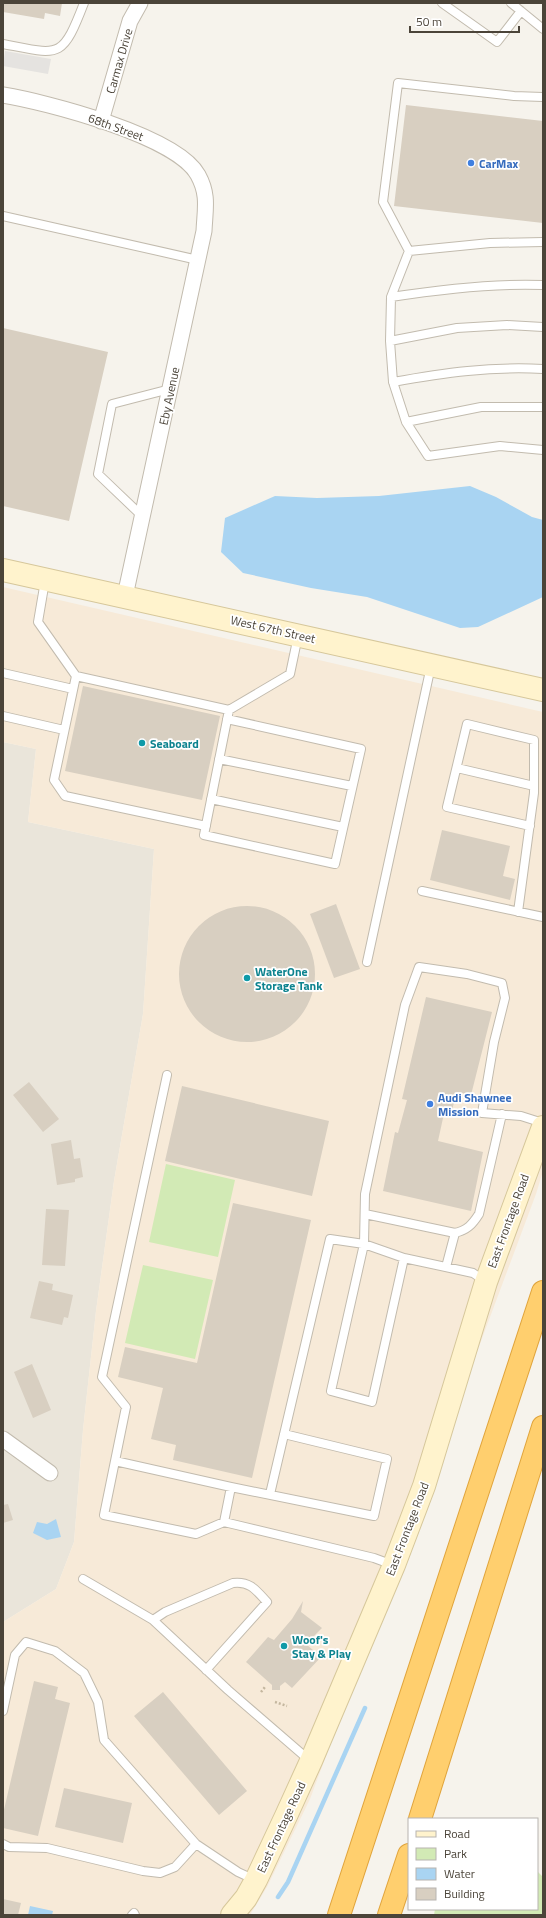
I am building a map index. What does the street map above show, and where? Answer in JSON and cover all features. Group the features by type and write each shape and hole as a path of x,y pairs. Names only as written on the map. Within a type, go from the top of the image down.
{"highway":[{"path":"339,1915 543,1292"},
{"path":"420,1818 543,1427"},
{"path":"390,1915 397,1905 408,1859"},
{"path":"329,1915 348,1889"}],"street":[{"name":"Carmax Drive","path":"101,121 130,21 140,3"},
{"name":"68th Street","path":"3,95 70,111 128,130 168,148 182,157 197,173 206,194"},
{"name":"Eby Avenue","path":"125,596 204,231 206,194"},
{"name":"West 67th Street","path":"3,570 543,690"},
{"name":"East Frontage Road","path":"232,1915 246,1898 256,1880 312,1761 394,1566 424,1486 486,1282 543,1127"},
{"path":"3,1439 50,1473"}],"lane":[{"path":"3,44 46,52 61,48 70,38 84,3"},
{"path":"442,3 497,42 521,11"},
{"path":"511,3 543,29"},
{"path":"410,251 383,202 398,83 514,96 543,97"},
{"path":"3,216 198,260"},
{"path":"410,251 490,243 543,242"},
{"path":"410,251 391,297 390,341 393,382 406,422 428,456 500,446 543,450"},
{"path":"391,297 447,289 508,284 543,285"},
{"path":"390,341 457,328 507,325 543,327"},
{"path":"393,382 452,371 511,367 543,369"},
{"path":"142,516 98,474 112,404 170,389"},
{"path":"406,422 481,407 543,407"},
{"path":"46,579 38,622 76,676 229,710 290,674 299,635"},
{"path":"367,962 431,665"},
{"path":"3,673 73,689"},
{"path":"76,676 54,780 65,796 206,826"},
{"path":"227,720 361,749 335,864 204,835 219,758 229,710"},
{"path":"3,716 64,730"},
{"path":"518,912 530,826 534,786 534,740 467,724 447,807 530,826"},
{"path":"219,758 352,786"},
{"path":"457,768 534,786"},
{"path":"211,799 343,827"},
{"path":"422,891 543,917"},
{"path":"404,1258 372,1402 331,1390 364,1244 365,1194 405,1004 418,966 467,974 502,983 504,998 494,1042 482,1113 521,1116 543,1123"},
{"path":"167,1075 102,1377 126,1407 104,1515 196,1534 224,1522 374,1558 394,1566"},
{"path":"365,1214 455,1233 464,1231 473,1225 479,1214 502,1114"},
{"path":"446,1267 455,1233"},
{"path":"270,1494 330,1239 364,1244 404,1258 473,1273 486,1282"},
{"path":"115,1461 231,1487 374,1516 387,1458 284,1434"},
{"path":"224,1522 231,1487"},
{"path":"83,1579 153,1620 206,1670 312,1761"},
{"path":"153,1620 165,1612 233,1583 242,1582 252,1585 267,1602 206,1670"},
{"path":"3,1711 14,1654 26,1642 55,1651 84,1673 98,1702 104,1740 196,1844 238,1872 256,1880"},
{"path":"3,1844 9,1847 47,1848 143,1871 160,1873 175,1867 196,1844"},
{"path":"132,1915 134,1913 135,1915"}],"path":[{"path":"261,1692 265,1687"},
{"path":"275,1702 287,1706"}],"shaded area":[{"path":"5,51 51,59 48,74 3,66"},
{"path":"3,587 543,712 543,1171 536,1194 310,1799 267,1887 250,1915 3,1915 3,1622 56,1589 74,1542 83,1430 96,1311 114,1181 143,1014 154,849 28,822 36,749 3,742"},
{"path":"3,742 36,749 28,822 154,849 143,1014 114,1181 96,1311 83,1430 74,1542 56,1589 3,1622"}],"green space":[{"path":"166,1164 235,1180 218,1257 149,1242"},
{"path":"143,1265 213,1280 195,1359 125,1343"},
{"path":"538,1872 543,1877 543,1915 434,1915 435,1910 538,1910"}],"water":[{"path":"470,486 496,497 532,517 543,520 543,597 478,627 460,628 367,597 311,588 243,573 221,552 225,518 275,496 317,498 379,496"},
{"path":"56,1519 61,1537 47,1540 33,1533 37,1522 47,1524"},
{"path":"30,1906 53,1911 52,1915 28,1915"}],"building":[{"path":"3,3 62,3 60,16 45,13 44,19 3,12"},
{"name":"CarMax","path":"406,105 543,121 543,223 394,206"},
{"path":"3,328 108,352 69,521 3,506"},
{"name":"Seaboard","path":"83,686 220,716 202,800 65,771"},
{"path":"442,830 510,846 503,876 515,879 510,900 430,880"},
{"path":"336,904 360,969 334,978 310,914"},
{"name":"WaterOne Storage Tank","path":"247,906 267,909 279,914 295,926 307,942 312,954 315,974 312,994 307,1006 295,1022 279,1034 267,1039 247,1042 227,1039 215,1034 199,1022 187,1006 182,994 179,974 182,954 187,942 199,926 215,914 227,909"},
{"name":"Audi Shawnee Mission","path":"426,997 492,1012 471,1095 457,1092 452,1110 445,1109 438,1141 483,1152 471,1211 383,1191 395,1132 398,1133 407,1100 402,1099"},
{"path":"29,1082 59,1119 43,1132 13,1095"},
{"path":"182,1086 329,1121 312,1196 165,1161"},
{"path":"71,1140 74,1159 80,1158 83,1177 75,1179 75,1182 57,1185 51,1144"},
{"path":"233,1203 311,1220 252,1478 173,1460 176,1445 151,1439 163,1388 118,1377 125,1347 197,1363"},
{"path":"46,1209 69,1210 65,1266 42,1265"},
{"path":"39,1281 53,1284 52,1290 73,1295 68,1318 64,1317 62,1325 30,1318"},
{"path":"32,1364 51,1410 33,1418 14,1372"},
{"path":"8,1504 13,1520 3,1523 3,1505"},
{"name":"Woof's Stay & Play","path":"303,1601 301,1612 322,1628 306,1644 321,1657 292,1688 285,1682 280,1686 280,1690 272,1690 272,1685 246,1662 268,1637 274,1640 292,1619"},
{"path":"34,1681 58,1687 55,1699 70,1703 38,1836 3,1828 3,1814"},
{"path":"163,1692 247,1791 219,1815 134,1716"},
{"path":"64,1788 132,1803 123,1843 55,1827"},
{"path":"3,1899 21,1903 18,1915 3,1915"}],"waterway":[{"path":"278,1897 288,1882 365,1708"}],"place":[{"name":"CarMax","path":"471,163"},
{"name":"Seaboard","path":"142,743"},
{"name":"WaterOne Storage Tank","path":"247,978"},
{"name":"Audi Shawnee Mission","path":"430,1104"},
{"name":"Woof's Stay & Play","path":"284,1646"}]}
